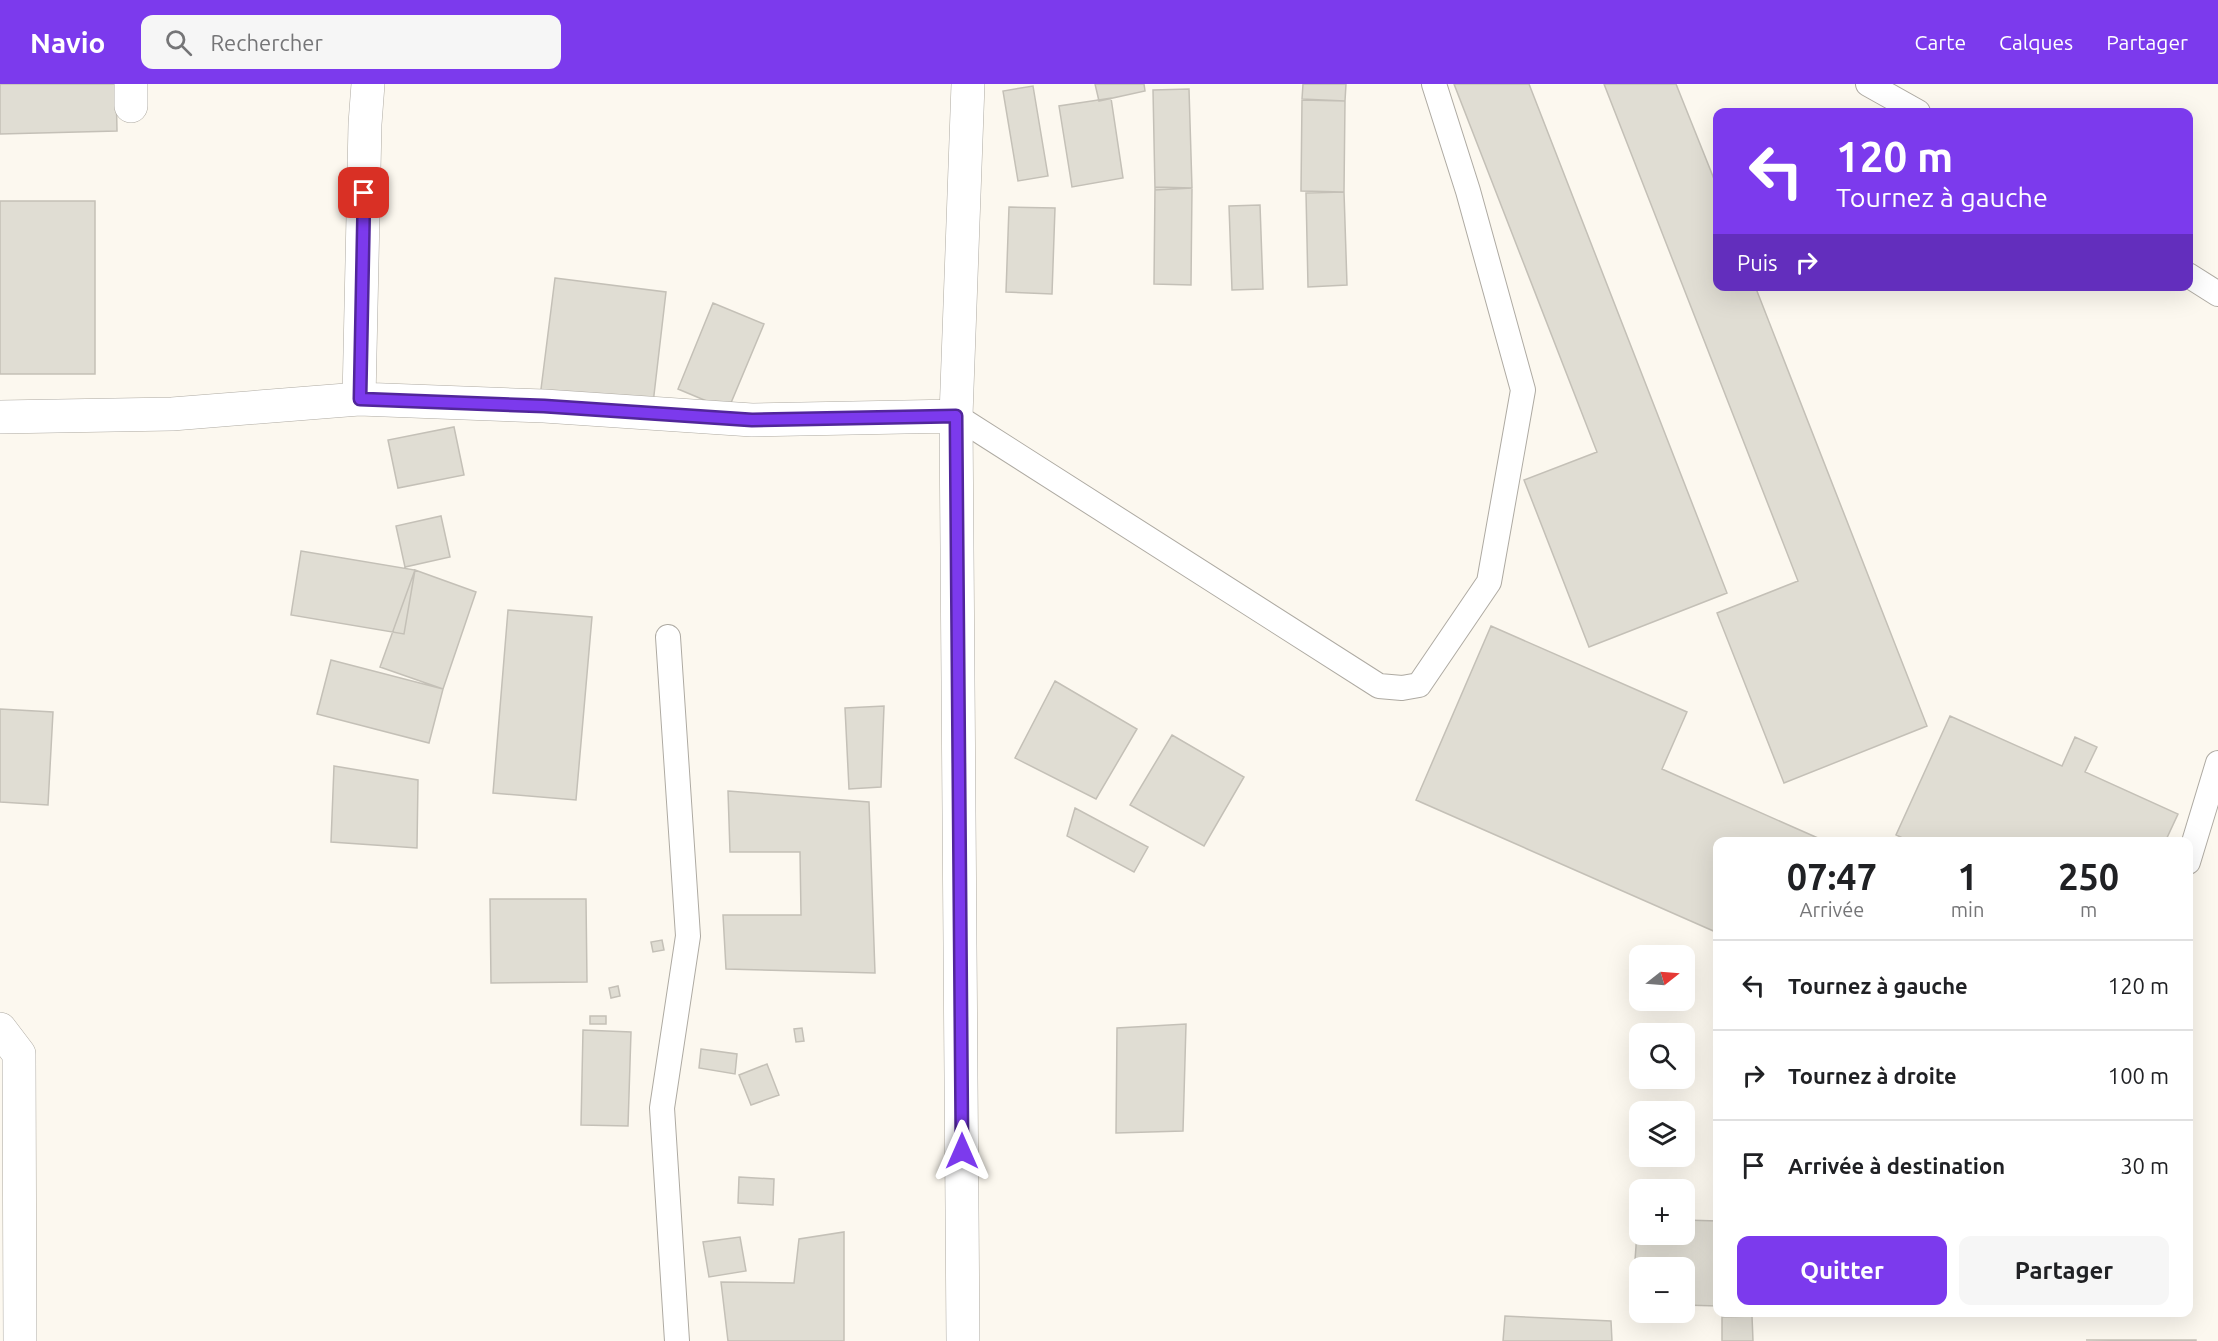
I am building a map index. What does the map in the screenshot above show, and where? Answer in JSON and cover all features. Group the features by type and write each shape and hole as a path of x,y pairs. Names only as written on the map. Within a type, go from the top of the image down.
{"street":[{"path":"360,399 365,124 368,84"},
{"path":"963,1341 956,416 968,84"},
{"path":"0,417 172,414 360,399 544,406 752,420 956,416"},
{"path":"0,1029 19,1054 20,1341"}],"lane":[{"path":"956,416 1379,686 1402,688 1419,684 1444,651 1489,582 1523,390 1468,191 1434,84"},
{"path":"1868,84 1911,108"},
{"path":"2193,278 2218,294"},
{"path":"668,637 688,936 662,1108 677,1341"},
{"path":"2193,846 2218,763"}],"building":[{"path":"0,84 116,84 117,131 0,134"},
{"path":"1095,84 1144,84 1145,91 1099,101"},
{"path":"1303,84 1346,84 1345,101 1302,99"},
{"path":"1454,84 1529,84 1727,593 1589,647 1524,480 1597,452"},
{"path":"1604,84 1676,84 1713,176 1713,291 1757,291 1927,726 1784,783 1717,613 1798,581"},
{"path":"1033,86 1048,176 1018,181 1003,91"},
{"path":"1189,89 1192,188 1155,190 1153,90"},
{"path":"1111,98 1123,178 1072,187 1059,106"},
{"path":"1302,100 1345,101 1344,192 1301,191"},
{"path":"1155,187 1192,188 1191,285 1154,284"},
{"path":"1344,192 1347,285 1308,287 1306,193"},
{"path":"0,201 95,201 95,374 0,374"},
{"path":"1260,205 1263,289 1232,290 1229,206"},
{"path":"1009,207 1055,208 1052,294 1006,292"},
{"path":"555,278 666,292 652,412 540,397"},
{"path":"713,303 764,324 728,410 678,389"},
{"path":"454,427 464,475 398,488 388,440"},
{"path":"441,516 450,557 405,567 396,526"},
{"path":"301,551 415,570 404,634 291,615"},
{"path":"415,570 476,592 443,689 380,667"},
{"path":"508,610 592,617 576,800 493,793"},
{"path":"1491,626 1687,712 1662,769 1816,837 1713,837 1713,931 1416,800"},
{"path":"331,660 443,689 429,743 317,714"},
{"path":"1055,681 1137,729 1096,799 1015,758"},
{"path":"884,706 881,787 849,789 845,708"},
{"path":"0,709 53,712 48,805 0,802"},
{"path":"1950,716 2062,766 2075,737 2097,747 2085,772 2178,814 2167,837 1900,837 1896,835"},
{"path":"1172,735 1244,777 1204,846 1130,805"},
{"path":"334,766 418,780 417,848 331,842"},
{"path":"728,791 869,802 875,973 726,969 723,915 801,915 800,852 730,852"},
{"path":"1075,808 1148,847 1134,872 1067,836"},
{"path":"490,899 586,899 587,982 491,983"},
{"path":"662,940 664,950 653,952 651,942"},
{"path":"618,986 620,996 611,998 609,988"},
{"path":"590,1016 606,1016 606,1024 590,1024"},
{"path":"1186,1024 1183,1131 1116,1133 1117,1028"},
{"path":"802,1028 804,1041 796,1042 794,1029"},
{"path":"583,1030 631,1032 628,1126 581,1125"},
{"path":"701,1049 737,1054 735,1074 699,1068"},
{"path":"767,1064 779,1095 751,1105 739,1075"},
{"path":"739,1177 774,1179 773,1205 738,1203"},
{"path":"1695,1220 1713,1221 1713,1306 1695,1305 1695,1257 1635,1257 1636,1245 1695,1245"},
{"path":"844,1232 844,1341 728,1341 721,1282 794,1283 799,1239"},
{"path":"740,1237 746,1271 709,1277 703,1242"},
{"path":"1505,1316 1611,1321 1612,1341 1503,1341"},
{"path":"1722,1317 1752,1317 1753,1341 1722,1341"},
{"path":"2086,1340 2196,1340 2196,1341"}],"route":[{"path":"364,193 360,399 544,406 752,420 956,416 962,1151"}]}
